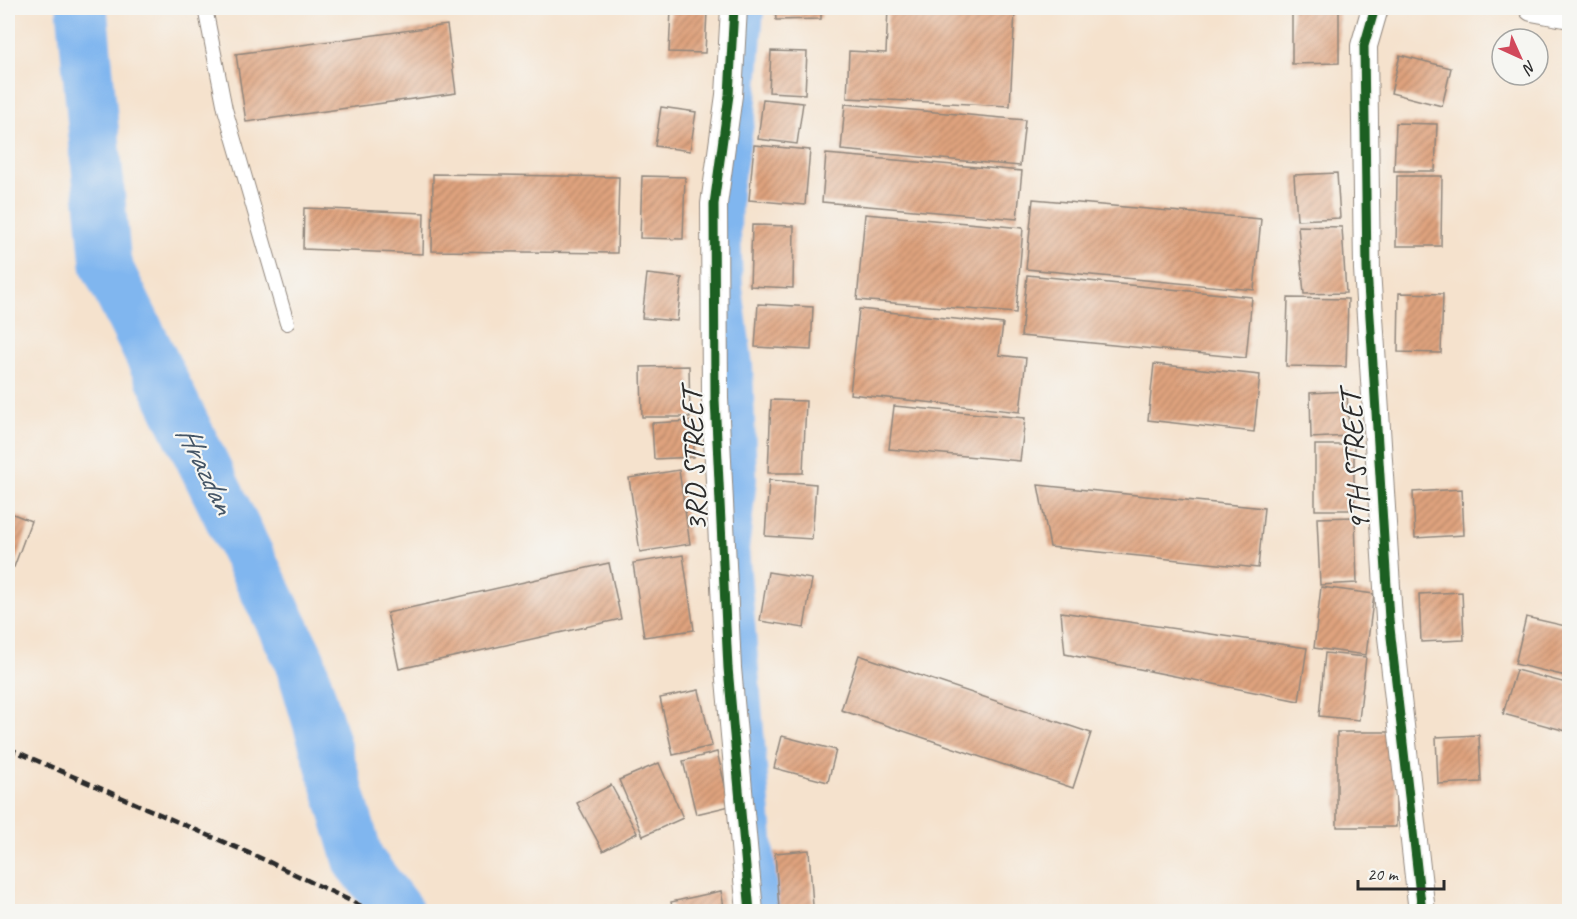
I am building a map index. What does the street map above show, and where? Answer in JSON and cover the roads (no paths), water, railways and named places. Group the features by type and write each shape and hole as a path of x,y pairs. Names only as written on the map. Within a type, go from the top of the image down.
{"street":[{"name":"3RD STREET","path":"734,8 729,95 714,204 715,399 728,668 750,912"},
{"name":"9TH STREET","path":"1375,8 1364,46 1366,269 1389,619 1422,912"},
{"path":"1532,8 1569,15"}],"lane":[{"path":"205,8 225,109 287,323"}],"waterway":[{"name":"Hrazdan","path":"82,8 106,265 300,661 359,861 398,912"},
{"path":"749,8 741,113 727,189 726,232 728,289 738,366 742,479 734,549 764,912"}],"railway":[{"path":"8,748 265,860 374,912"}]}
